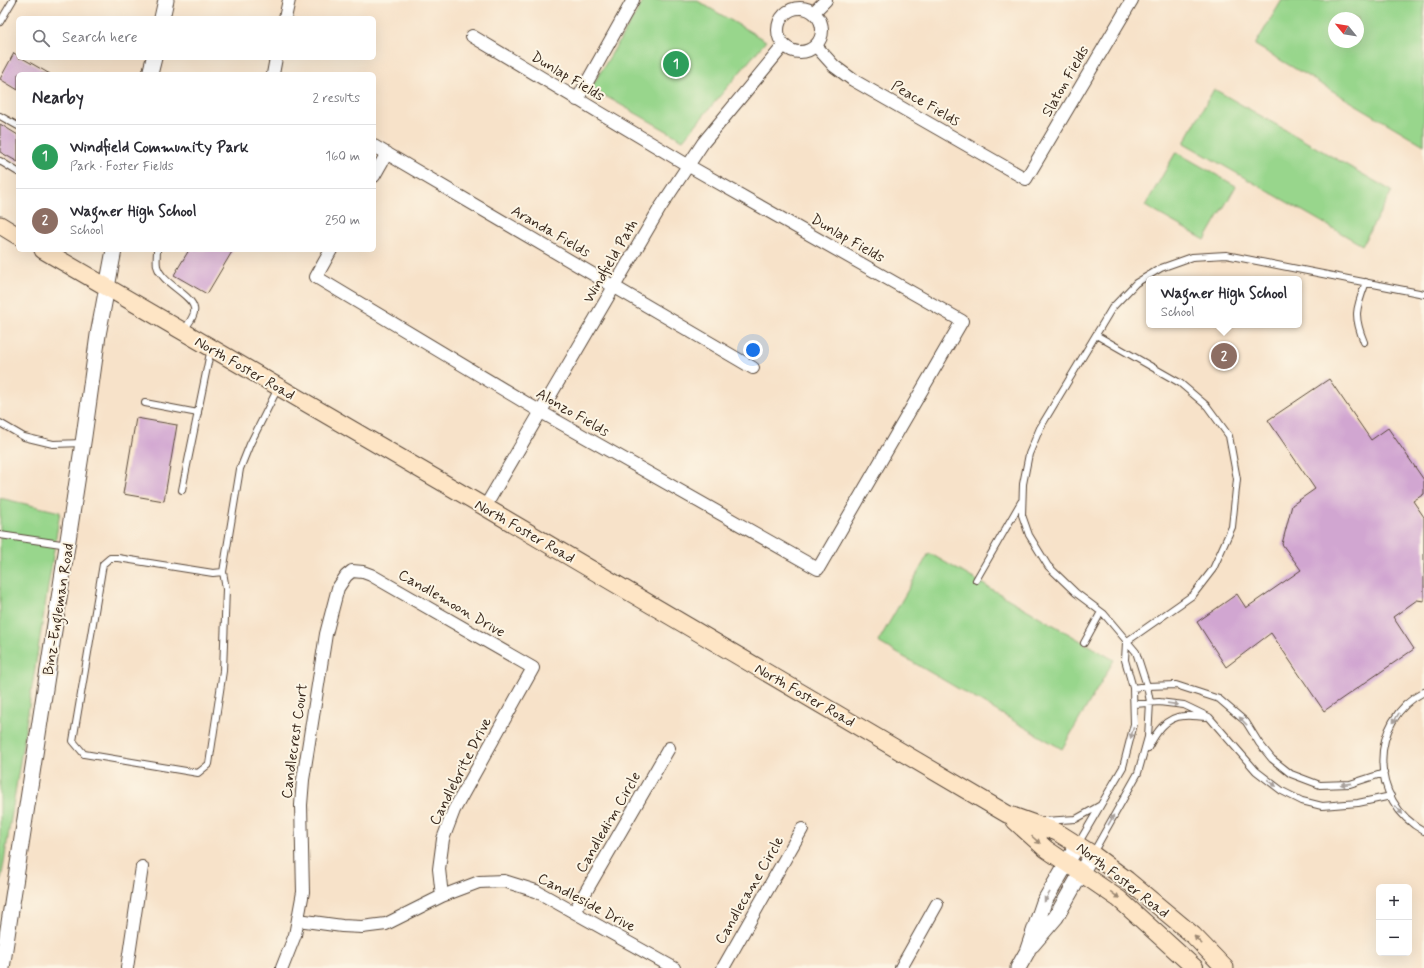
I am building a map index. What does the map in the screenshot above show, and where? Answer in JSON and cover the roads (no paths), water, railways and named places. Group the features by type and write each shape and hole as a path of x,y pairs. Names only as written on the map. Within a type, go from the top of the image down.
{"main road":[{"path":"0,226 16,235"},
{"name":"North Foster Road","path":"46,252 1007,814 1046,849 1119,898 1195,968"},
{"name":"North Foster Road","path":"1007,814 1057,832 1078,844 1127,880 1193,935 1225,968"}],"street":[{"path":"162,16 166,0"},
{"path":"285,16 289,0"},
{"path":"577,100 632,0"},
{"path":"814,12 826,0"},
{"name":"Slaton Fields","path":"1026,179 1132,0"},
{"path":"798,7 806,8 814,12 819,17 822,25 820,40 816,46 808,51 799,52 791,50 784,45 778,30 784,15 790,10 798,7"},
{"name":"Dunlap Fields","path":"472,36 689,166 962,322 818,570"},
{"name":"Windfield Path","path":"485,508 660,208 703,143 784,45"},
{"name":"Peace Fields","path":"816,46 834,66 853,80 1026,179"},
{"path":"150,72 154,60"},
{"path":"273,72 276,60"},
{"name":"Aranda Fields","path":"376,147 753,368"},
{"path":"376,172 387,153"},
{"name":"Binz-Engleman Road","path":"2,968 68,545 98,335 114,252"},
{"name":"Alonzo Fields","path":"330,252 316,277 541,412 818,570"},
{"name":"Candlemoon Drive","path":"352,571 363,572 371,575 533,668"},
{"name":"Candlecrest Court","path":"282,968 295,935 303,892 301,805 303,780 326,634 338,588 346,576 352,571"},
{"name":"Candlebrite Drive","path":"442,896 439,869 442,846 443,839 454,810 533,668"},
{"name":"Candledim Circle","path":"574,912 669,748"},
{"name":"Candlecane Circle","path":"723,968 802,829"},
{"path":"1027,952 1044,902 1078,844"},
{"path":"1018,968 1027,952 1056,917 1083,873 1092,854"},
{"path":"127,968 142,867"},
{"name":"Candleside Drive","path":"298,920 362,927 386,924 442,896 479,882 504,881 536,890 674,968"},
{"path":"901,968 936,904"}],"lane":[{"path":"0,22 13,0"},
{"path":"0,116 16,125 11,131"},
{"path":"11,168 15,160"},
{"path":"0,161 16,171"},
{"path":"157,252 157,266 166,281 190,300 194,308 193,315 183,332"},
{"path":"157,258 160,252"},
{"path":"1148,276 1161,268 1192,257 1226,255 1424,294"},
{"path":"1092,854 1138,773 1148,737 1150,702 1147,686 1136,652 1101,612 1076,593 1048,566 1029,534 1022,515 1023,484 1029,454 1040,428 1112,308 1136,283 1146,277"},
{"path":"1364,342 1358,327 1356,310 1366,282"},
{"path":"1096,335 1180,383 1207,406 1229,436 1237,479 1232,527 1213,569 1193,595 1126,642"},
{"path":"182,490 211,348"},
{"path":"223,572 213,573 118,558 110,558 103,564 73,740 84,754 198,773 209,764 223,671 226,589 223,572 240,469 278,387"},
{"path":"145,403 198,413"},
{"path":"0,422 24,437 53,444 83,443"},
{"path":"976,580 1022,500"},
{"path":"0,535 68,545"},
{"path":"1084,642 1101,612"},
{"path":"1078,844 1123,767 1134,724 1135,704 1133,688 1125,660 1126,642"},
{"path":"1133,688 1176,685 1219,699 1246,722 1259,744 1272,759 1291,774 1320,786 1350,784 1384,773"},
{"path":"1424,692 1415,696 1397,714 1386,736 1382,761 1385,785 1396,808 1414,826 1424,831"},
{"path":"1135,704 1159,702 1184,705 1210,717 1256,771 1282,791 1302,801 1322,806 1358,803 1391,796"},
{"path":"1141,760 1155,735 1167,721 1183,716 1210,717"},
{"path":"1028,821 1076,819 1101,805"}],"place":[{"name":"Windfield Community Park","path":"676,64"},
{"name":"Wagner High School","path":"1224,356"}]}
